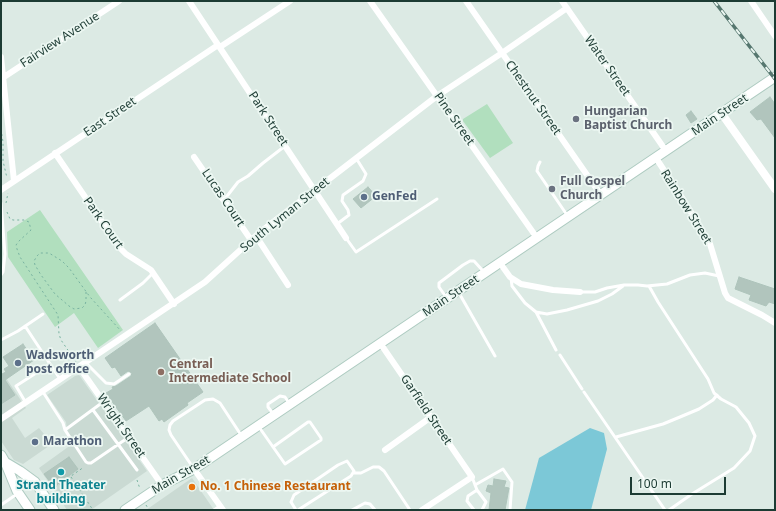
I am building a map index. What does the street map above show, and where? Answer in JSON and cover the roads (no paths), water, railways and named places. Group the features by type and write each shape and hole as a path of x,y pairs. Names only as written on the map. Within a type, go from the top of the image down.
{"main road":[{"name":"Main Street","path":"125,510 162,485 194,469 775,78"},
{"path":"3,458 35,482 54,510"},
{"path":"3,458 14,484 30,510"},
{"path":"14,484 18,477 25,475"}],"street":[{"name":"Fairview Avenue","path":"2,78 119,1"},
{"name":"Park Street","path":"189,1 346,238"},
{"name":"East Street","path":"1,190 290,1"},
{"name":"Pine Street","path":"370,1 537,238"},
{"name":"Chestnut Street","path":"466,1 601,195"},
{"name":"Water Street","path":"562,1 666,151"},
{"path":"750,1 775,36"},
{"name":"South Lyman Street","path":"1,419 205,282 253,238 437,96 502,54 567,8"},
{"path":"1,57 12,182"},
{"path":"722,114 775,189"},
{"name":"Park Court","path":"55,154 120,248 152,272 174,304"},
{"name":"Lucas Court","path":"194,157 224,200 288,285"},
{"name":"Rainbow Street","path":"656,158 710,244 719,276 728,298 775,323"},
{"path":"500,263 510,277 521,284 538,288 580,292"},
{"name":"Garfield Street","path":"380,343 472,477"},
{"name":"Wright Street","path":"79,367 162,485"},
{"path":"384,450 431,417"},
{"path":"194,469 221,508"},
{"path":"422,510 472,477"}],"lane":[{"path":"224,200 238,182 248,176 285,146"},
{"path":"337,224 349,215 348,210 342,201 343,195 363,181 366,174 356,158"},
{"path":"540,162 537,171 568,217"},
{"path":"346,238 356,252 437,199"},
{"path":"1,203 5,254 3,272 1,275"},
{"path":"447,298 439,287 439,283 463,265 470,261 474,261 485,273"},
{"path":"120,300 143,283 152,272"},
{"path":"580,292 595,292 624,285 649,286 667,284 690,275 705,273 719,276"},
{"path":"510,277 512,286 525,303 536,312 556,350"},
{"path":"536,312 547,314 598,301 612,294 624,285"},
{"path":"649,286 665,314 708,378 714,393 736,407 749,423 755,436 750,451 734,468 669,510"},
{"path":"458,291 495,356"},
{"path":"1,340 43,314"},
{"path":"25,326 60,380"},
{"path":"560,355 665,510"},
{"path":"86,363 106,383 114,384 129,374"},
{"path":"26,403 16,386 50,364"},
{"path":"43,392 86,462 91,463 129,437"},
{"path":"616,437 663,424 680,417 699,409 717,395"},
{"path":"194,469 171,435 170,425 173,421 205,400 213,399 220,403 242,436"},
{"path":"65,430 104,402"},
{"path":"93,410 137,470"},
{"path":"258,426 285,464 321,440 321,438 310,422 308,422 273,447"},
{"path":"353,473 354,471 347,462 338,465 294,496 291,502 297,510 303,509 353,473 361,473 373,466 379,467 384,471 410,510"},
{"path":"475,485 503,469 512,482 510,510"},
{"path":"472,477 476,490 486,502 482,510"},
{"path":"474,510 467,501 468,496 476,490"},
{"path":"1,505 19,493"},
{"path":"352,510 365,503 370,504 375,510"},
{"path":"214,510 221,508"}],"water":[{"path":"590,428 604,433 607,449 591,510 525,510 539,458"}],"railway":[{"path":"714,1 775,79"}],"place":[{"name":"Hungarian Baptist Church","path":"576,119"},
{"name":"Full Gospel Church","path":"552,189"},
{"name":"GenFed","path":"364,197"},
{"name":"Wadsworth post office","path":"18,363"},
{"name":"Central Intermediate School","path":"161,372"},
{"name":"Marathon","path":"35,442"},
{"name":"Strand Theater building","path":"61,472"},
{"name":"No. 1 Chinese Restaurant","path":"192,487"}]}
